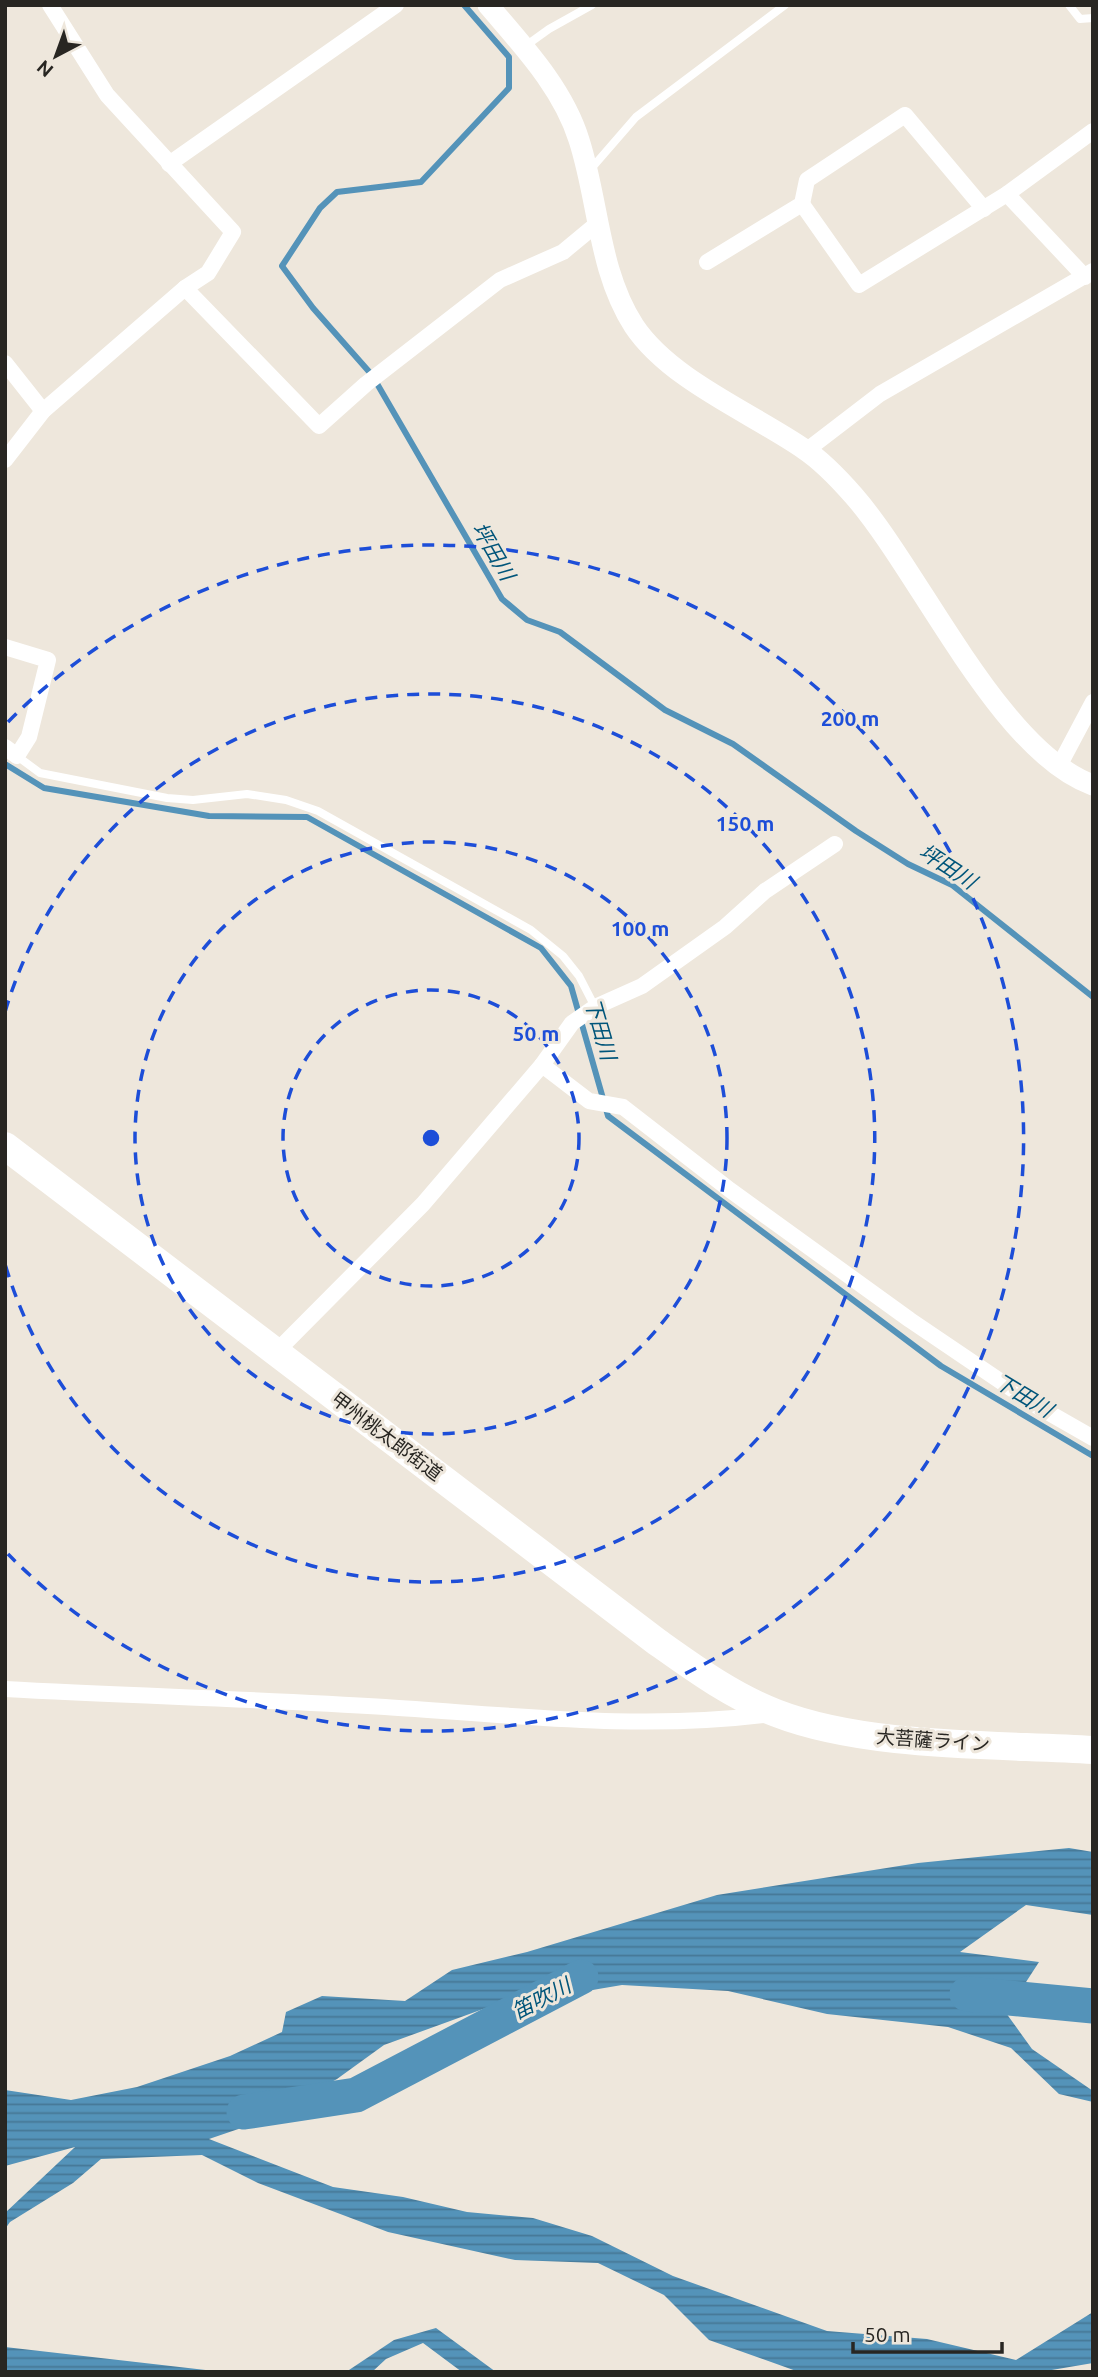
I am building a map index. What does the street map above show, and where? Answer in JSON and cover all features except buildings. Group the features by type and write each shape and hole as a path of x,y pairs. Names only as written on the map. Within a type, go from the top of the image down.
{"highway":[{"name":"甲州桃太郎街道","path":"5,1146 657,1642 720,1685 776,1713"},
{"name":"大菩薩ライン","path":"776,1713 865,1736 1093,1750"}],"street":[{"path":"5,460 43,411 185,288 208,273 233,232 107,95 50,5"},
{"path":"169,164 397,5"},
{"path":"488,5 524,47 556,93 578,136 610,278 635,327 668,361 704,387 807,450 853,496 883,535 987,688 1038,752 1058,768 1093,785"},
{"path":"707,262 802,204 807,180 905,115 984,209"},
{"path":"802,204 859,285 1007,194 1093,131"},
{"path":"807,450 880,394 1089,274 1007,194"},
{"path":"185,288 319,426 366,384 500,280 563,252 598,223"},
{"path":"5,363 43,411"},
{"path":"5,647 48,660 29,737 11,751"},
{"path":"1058,768 1093,702"},
{"path":"277,1352 423,1204 542,1065 572,1023 593,1008 642,986 725,927 765,891 835,844"},
{"path":"542,1065 589,1101 623,1107 730,1190 910,1320 1037,1406 1093,1438"},
{"path":"5,1689 228,1697 572,1719 730,1719 776,1713"}],"lane":[{"path":"524,47 548,29 592,5"},
{"path":"588,173 636,117 786,5"},
{"path":"1069,5 1080,19 1093,18"},
{"path":"11,751 40,773 167,798 193,800 247,794 286,800 318,811 531,930 563,956 579,976 593,1008"}],"water":[{"path":"1069,1848 1093,1852 1093,1915 1026,1905 960,1952 1039,1962 1006,2013 1032,2049 1093,2091 1093,2102 1059,2094 1011,2048 948,2027 827,2014 728,1991 622,1985 486,2008 384,2045 337,2079 262,2121 209,2139 333,2187 403,2197 467,2212 533,2218 592,2236 673,2276 827,2331 927,2339 1016,2360 1093,2312 1093,2363 1040,2372 799,2372 709,2340 664,2295 598,2263 515,2260 388,2232 258,2183 202,2155 101,2159 73,2183 10,2222 5,2229 5,2213 75,2147 5,2166 5,2090 71,2100 137,2087 230,2056 282,2032 286,2012 322,1996 405,2001 452,1970 527,1952 717,1895 918,1863"},
{"path":"436,2328 496,2372 462,2372 423,2343 386,2359 372,2372 346,2372 394,2340"},
{"path":"5,2347 223,2372 5,2372"}],"waterway":[{"name":"坪田川","path":"464,5 509,57 509,88 421,182 337,192 320,208 282,266 313,308 372,375 502,599 527,620 560,632 665,710 733,744 856,831 908,864 952,885 1093,997"},
{"name":"下田川","path":"5,764 44,788 209,816 307,817 541,948 571,986 608,1116 941,1366 1093,1456"},
{"name":"笛吹川","path":"244,2112 356,2095 581,1977"},
{"name":"笛吹川","path":"967,1994 1093,2006"}]}
